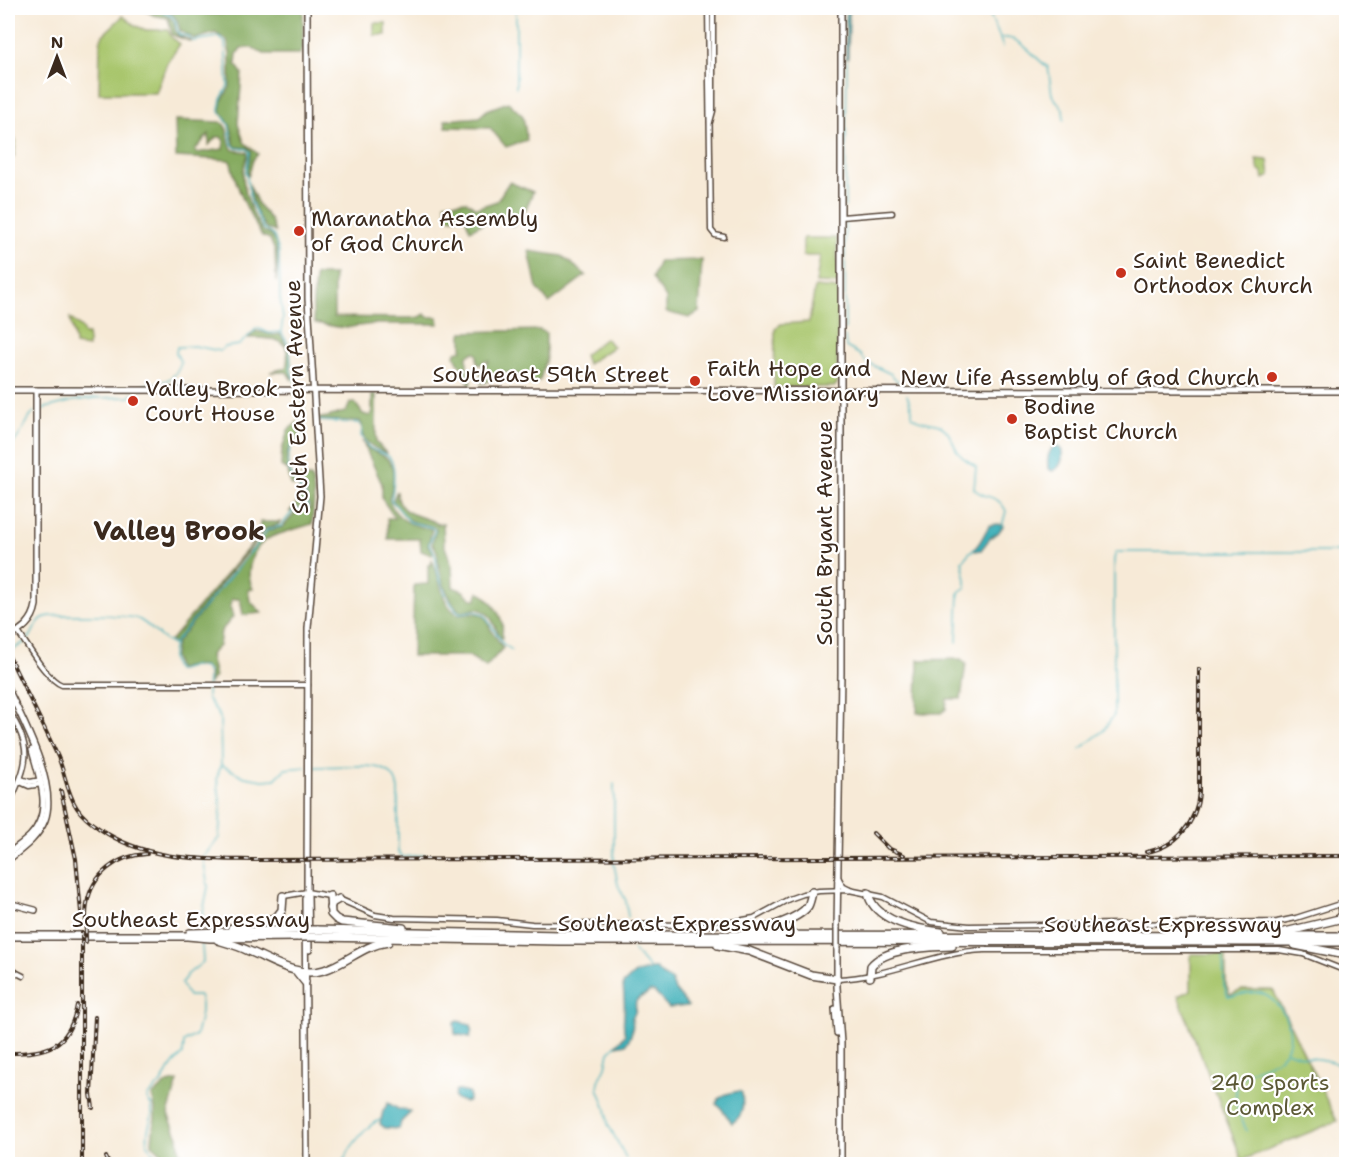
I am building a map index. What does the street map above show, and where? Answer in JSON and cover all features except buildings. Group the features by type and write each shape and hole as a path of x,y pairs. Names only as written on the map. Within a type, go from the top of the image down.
{"highway":[{"path":"708,935 769,927 807,908 812,892"},
{"path":"868,892 871,903 887,915 908,925 932,931 967,935"},
{"path":"803,894 810,901"},
{"path":"871,903 872,898 878,895"},
{"path":"330,896 332,916 342,922 408,928 433,933"},
{"path":"218,932 274,919 281,912 283,900 274,899"},
{"path":"330,908 332,903 339,899"},
{"path":"1234,936 1292,931 1335,920 1343,916 1344,903"},
{"name":"Southeast Expressway","path":"8,935 218,932 299,933 414,939 692,942 1347,942"},
{"name":"Southeast Expressway","path":"8,935 210,938 299,933"},
{"name":"Southeast Expressway","path":"316,934 1347,936"},
{"path":"210,938 240,947 278,966 314,973 331,968 374,944 414,939"},
{"path":"692,942 742,949 837,983"},
{"path":"870,977 870,970 874,962 899,952 989,942"},
{"path":"1269,942 1308,947 1347,956"},
{"path":"294,970 302,976 305,982"}],"main road":[{"name":"South Eastern Avenue","path":"306,997 308,993 305,899 307,892 309,620 320,496 308,288 308,8"},
{"name":"South Bryant Avenue","path":"839,1164 835,997 840,823 840,8"},
{"name":"Southeast 59th Street","path":"8,390 1347,391"},
{"path":"8,638 31,620 36,605 36,390"},
{"path":"8,688 33,740 48,803 44,822 33,839 8,860"},
{"path":"8,696 28,739 43,782 44,801 38,824 30,836 8,854"},
{"path":"837,877 843,887 849,890"},
{"path":"8,905 35,912"},
{"path":"8,967 15,972"},
{"name":"South Eastern Avenue","path":"306,972 307,1164"}],"street":[{"path":"708,8 711,230 715,235 724,237"},
{"path":"710,123 713,111 712,8"},
{"path":"841,217 892,213"},
{"path":"18,632 48,674 57,684 62,685 308,686"},
{"path":"8,710 24,744 26,765 8,806"},
{"path":"20,781 43,782"},
{"path":"283,900 307,892 330,896 375,915 394,918 497,920 531,924 716,925 754,918 803,894 849,890 878,895 930,921 969,926 1277,922 1344,903"},
{"path":"837,983 870,977 965,951 985,950 1279,950 1303,954 1347,971"},
{"path":"15,972 23,976"}],"green space":[{"path":"141,8 155,9 164,13 172,19 177,35 192,42 172,35 168,18 153,15"},
{"path":"162,8 197,8 205,13 222,14 225,8 303,8 303,49 300,54 264,54 253,48 241,48 237,54 236,65 242,73 238,124 244,142 258,154 253,160 248,177 247,170 251,152 248,148 236,147 231,127 221,111 221,102 230,87 230,54 227,40 215,33 195,39 180,31 174,16"},
{"path":"123,16 146,30 168,30 171,37 180,44 167,63 156,93 99,93 100,41 103,35"},
{"path":"374,23 386,23 386,35 374,35"},
{"path":"508,102 523,116 527,140 506,147 490,128 446,127 445,120 479,117 487,110"},
{"path":"175,120 221,122 226,128 233,150 247,152 243,175 246,192 259,225 263,231 271,235 276,245 278,258 276,282 275,252 270,239 262,236 252,218 229,160 176,157","holes":["209,134 209,145 216,137 221,137 224,141 223,149 196,153 195,150"]},
{"path":"8,133 16,141 14,157 10,156"},
{"path":"1256,159 1268,160 1270,176 1264,179"},
{"path":"509,182 533,192 525,211 513,226 494,218 470,230 465,217 448,218 445,203 466,201 476,208 497,201"},
{"path":"250,186 258,204 271,220 275,232 266,228 260,219"},
{"path":"803,238 837,238 838,284 816,283 820,256 803,256"},
{"path":"529,251 562,256 586,275 549,303 537,288"},
{"path":"702,260 699,312 689,318 666,312 666,298 652,278 659,261"},
{"path":"315,275 334,275 334,317 411,318 425,314 427,317 438,317 439,324 374,324 343,328 315,323 313,305"},
{"path":"815,287 838,289 837,384 834,387 774,387 775,329 781,324 809,322"},
{"path":"70,318 84,334 88,334 88,347 75,345"},
{"path":"540,330 546,333 546,358 540,380 524,383 518,381 519,374 500,372 485,383 481,383 481,372 489,361 484,361 480,365 477,363 477,355 474,352 467,356 470,385 455,356 456,352 462,350 462,332"},
{"path":"256,331 280,334 290,351 292,380 287,372 270,372 286,368 288,358 284,344 272,339 248,338"},
{"path":"606,338 613,347 587,364 584,355"},
{"path":"376,394 376,442 387,454 367,442 363,436 360,421 319,420 319,418 346,412 350,403 355,403 363,414 370,416 372,395"},
{"path":"302,419 300,433 289,450 287,462 302,494 305,506 289,512 301,499 301,493 295,483 292,486 288,476 289,471 281,466 282,450 288,430"},
{"path":"362,441 370,449 389,460 393,470 393,482 389,498 395,512 411,524 432,529 428,546 433,550 432,555 421,551 420,539 388,539 387,518 395,518 382,499 382,484"},
{"path":"311,477 313,483 312,524 264,541 252,560 249,575 253,589 248,590 250,601 262,613 243,615 240,599 232,599 230,606 233,617 221,631 219,646 210,655 215,677 209,683 210,671 202,666 177,669 174,657 176,643 267,531 283,527 296,512 310,509 305,488 298,479"},
{"path":"397,491 398,499 405,510 438,524 443,523 444,544 452,566 453,587 463,591 472,599 477,599 478,592 489,600 501,619 502,638 485,612 475,609 460,612 456,607 444,585 437,552 432,544 436,528 413,522 406,517 393,500"},
{"path":"260,522 280,522 278,525 265,529 174,643 170,641 259,535"},
{"path":"432,560 448,605 459,615 478,613 486,618 503,648 486,667 469,656 412,656 414,585 428,584 428,565 431,565"},
{"path":"961,659 966,663 961,699 947,699 946,709 941,713 917,713 918,660"},
{"name":"240 Sports Complex","path":"1191,954 1226,954 1226,985 1230,995 1242,990 1273,990 1337,1121 1242,1160 1178,996 1191,990"},
{"path":"178,1081 168,1114 178,1137 181,1164 171,1164 170,1160 152,1144 155,1115 152,1096 167,1083"}],"water":[{"path":"853,8 849,13 848,58 846,58 846,11"},
{"path":"1054,446 1061,448 1062,458 1060,465 1052,471 1048,468 1048,459 1050,450"},
{"path":"990,525 1003,526 998,533 990,538 981,550 975,551 974,549"},
{"path":"655,968 671,980 675,990 688,1006 669,1008 654,992 649,991 637,1000 635,1014 632,1018 632,1032 628,1041 626,1044 617,1046 625,1035 623,984 634,974"},
{"path":"458,1021 471,1025 470,1037 455,1034 454,1023"},
{"path":"456,1090 469,1093 469,1101 455,1099"},
{"path":"739,1091 742,1093 742,1110 739,1117 732,1123 716,1104 722,1096"},
{"path":"388,1103 398,1109 410,1111 401,1122 399,1129 385,1128 380,1124 383,1111"}],"waterway":[{"path":"149,8 171,15 180,35 187,36 193,41 218,37 225,42 228,86 221,99 219,110 229,125 232,144 236,148 247,149 250,152 246,172 251,202 263,228 274,236 279,252 283,318 281,332 290,347 291,371 297,385"},
{"path":"516,8 516,87"},
{"path":"987,8 1000,38 1008,38 1021,43 1048,67 1052,95 1063,109 1064,120"},
{"path":"1000,39 1003,47"},
{"path":"845,207 847,61"},
{"path":"845,220 845,329"},
{"path":"136,388 166,381 172,377 181,363 176,353 177,347 195,346 220,351 225,347 239,345 257,328 269,333 280,332"},
{"path":"845,336 846,347 859,354 866,362 891,374 902,386"},
{"path":"38,410 73,401 130,397 134,393"},
{"path":"202,917 208,887 203,857 219,838 221,808 217,778 221,764 220,717 207,698 208,673 205,668 193,666 177,671 172,661 173,649 175,642 267,530 281,526 294,510 307,507 304,494 291,473 288,461 291,446 300,441 304,429 302,395"},
{"path":"907,395 912,416 942,427 960,454 976,467 974,489 1003,505 1006,511 1002,526"},
{"path":"10,446 34,412"},
{"path":"317,421 359,423 362,428 361,436 368,446 390,458 394,469 391,500 410,522 435,530 429,544 434,551 439,576 450,601 460,613 474,611 484,614 503,644 512,650"},
{"path":"957,642 959,592 966,587 962,561 975,549"},
{"path":"1080,749 1103,731 1114,715 1114,559 1116,552 1346,552"},
{"path":"8,652 28,639 40,620 61,615 108,615 133,618 140,620 173,645"},
{"path":"221,765 245,777 263,780 275,779 285,769 305,767"},
{"path":"310,768 369,766 391,774 398,790 398,852 403,857 425,855"},
{"path":"614,784 614,864 618,885 626,901 628,917"},
{"path":"166,1164 157,1159 147,1144 152,1115 152,1106 147,1099 183,1054 184,1042 196,1035 201,1005 199,996 188,996 181,983 203,962 202,945"},
{"path":"633,950 649,968"},
{"path":"1223,953 1224,985 1228,996 1256,992 1268,997 1281,1010 1289,1027 1290,1036 1284,1053 1276,1060 1248,1073 1238,1085 1236,1100 1240,1117 1247,1131"},
{"path":"616,1045 609,1052 598,1088 606,1109 608,1124 626,1158"},
{"path":"1287,1051 1330,1061 1346,1072"},
{"path":"343,1164 348,1152 358,1139 369,1127 380,1120"}],"railway":[{"path":"8,654 58,757 71,796 79,811 93,824 118,839 155,853 174,856 254,860 1346,856"},
{"path":"1146,852 1167,845 1176,839 1190,823 1197,803 1199,792 1199,669"},
{"path":"61,791 76,859 81,912"},
{"path":"873,833 888,848 904,855"},
{"path":"86,942 87,904 94,884 108,868 117,862 136,855 147,854"},
{"path":"82,933 82,1164"},
{"path":"8,1053 34,1052 54,1045 68,1031 77,1005"},
{"path":"93,1108 91,1094 95,1017"},
{"path":"106,1157 109,1164"}],"place":[{"name":"Maranatha Assembly of God Church","path":"299,231"},
{"name":"Saint Benedict Orthodox Church","path":"1121,273"},
{"name":"New Life Assembly of God Church","path":"1272,377"},
{"name":"Faith Hope and Love Missionary","path":"695,381"},
{"name":"Valley Brook Court House","path":"133,401"},
{"name":"Bodine Baptist Church","path":"1012,419"}],"district":[{"name":"Valley Brook","path":"179,531"}]}
